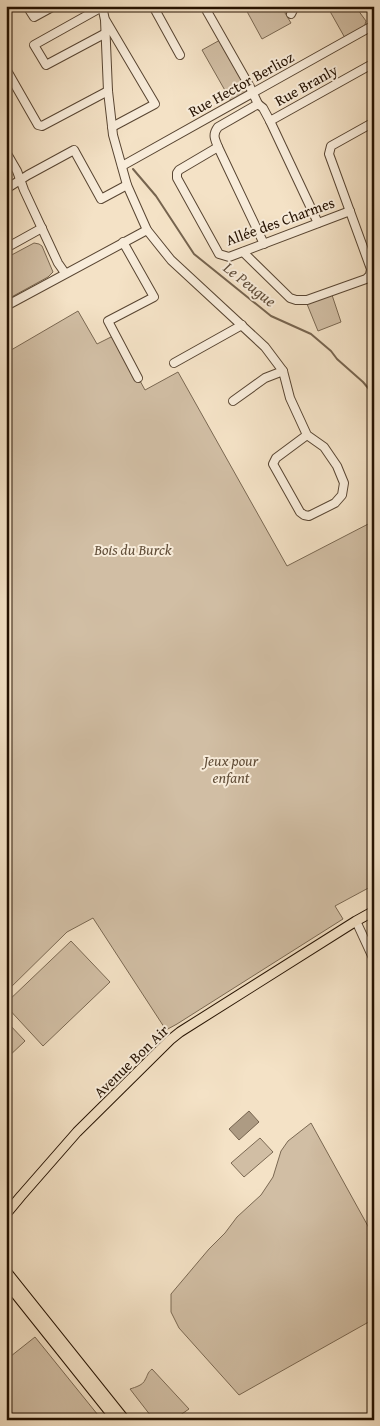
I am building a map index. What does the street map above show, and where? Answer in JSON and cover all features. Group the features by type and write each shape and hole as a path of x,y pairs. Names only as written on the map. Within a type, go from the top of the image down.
{"main road":[{"name":"Avenue Bon Air","path":"7,1212 77,1132 170,1040 356,921 374,912"},
{"path":"6,1271 125,1420"},
{"path":"6,1282 116,1420"}],"street":[{"path":"27,6 34,17 54,6"},
{"path":"153,6 180,55"},
{"path":"204,6 258,104"},
{"path":"371,6 374,10"},
{"path":"106,33 46,65 34,45 102,7 105,20 106,33 108,91 112,127 126,185 147,230 171,260 265,347 283,371 290,398 307,434 324,448 337,466 344,484 342,495 335,503 309,516 300,512 273,464 276,458 307,434"},
{"path":"105,20 155,104 112,127"},
{"name":"Rue Hector Berlioz","path":"122,166 374,26"},
{"name":"Rue Branly","path":"218,147 214,132 258,104 263,108 270,121 374,63"},
{"path":"6,69 38,126 42,126 108,91"},
{"path":"270,121 318,223"},
{"path":"243,252 290,298 296,300 307,300 366,279 370,275 371,269 329,150 331,146 374,122"},
{"path":"218,147 264,244"},
{"name":"Allée des Charmes","path":"218,147 179,170 177,178 219,254 229,257 350,211"},
{"path":"6,189 74,150 100,198 126,185"},
{"path":"6,152 21,180 58,263 65,273"},
{"path":"6,248 42,228"},
{"path":"6,306 147,230"},
{"path":"123,242 154,297 108,321 138,378"},
{"path":"174,363 242,325"},
{"path":"233,401 265,378 283,371"},
{"path":"356,921 374,960"}],"green space":[{"path":"244,6 287,6 285,13 291,23 262,39"},
{"path":"327,6 355,6 366,21 364,28 345,38"},
{"path":"220,40 248,92 231,101 202,50"},
{"path":"34,243 42,246 53,272 48,277 6,300 6,258"},
{"path":"332,295 341,322 318,331 307,304"},
{"name":"Bois du Burck","path":"78,311 97,344 115,335 145,390 178,372 287,566 374,521 374,885 335,906 343,919 166,1030 93,918 67,932 6,992 6,353"},
{"path":"71,941 110,982 43,1046 6,1006 6,1003"},
{"path":"8,1023 25,1041 6,1059 6,1025"},
{"path":"311,1123 374,1237 374,1319 239,1395 179,1328 171,1312 171,1294 237,1217 261,1195 273,1177 281,1151 288,1141"},
{"path":"260,1138 273,1152 244,1177 231,1163"},
{"path":"35,1337 102,1420 6,1420 6,1360"},
{"path":"152,1369 189,1409 173,1420 154,1420 130,1389 143,1383"}],"shaded area":[{"path":"249,1111 259,1122 239,1140 229,1129"}],"waterway":[{"name":"Le Peugue","path":"133,169 156,196 194,254 271,316 311,334 331,351 374,395"}],"park label":[{"name":"Jeux pour enfant","path":"231,768"}]}
